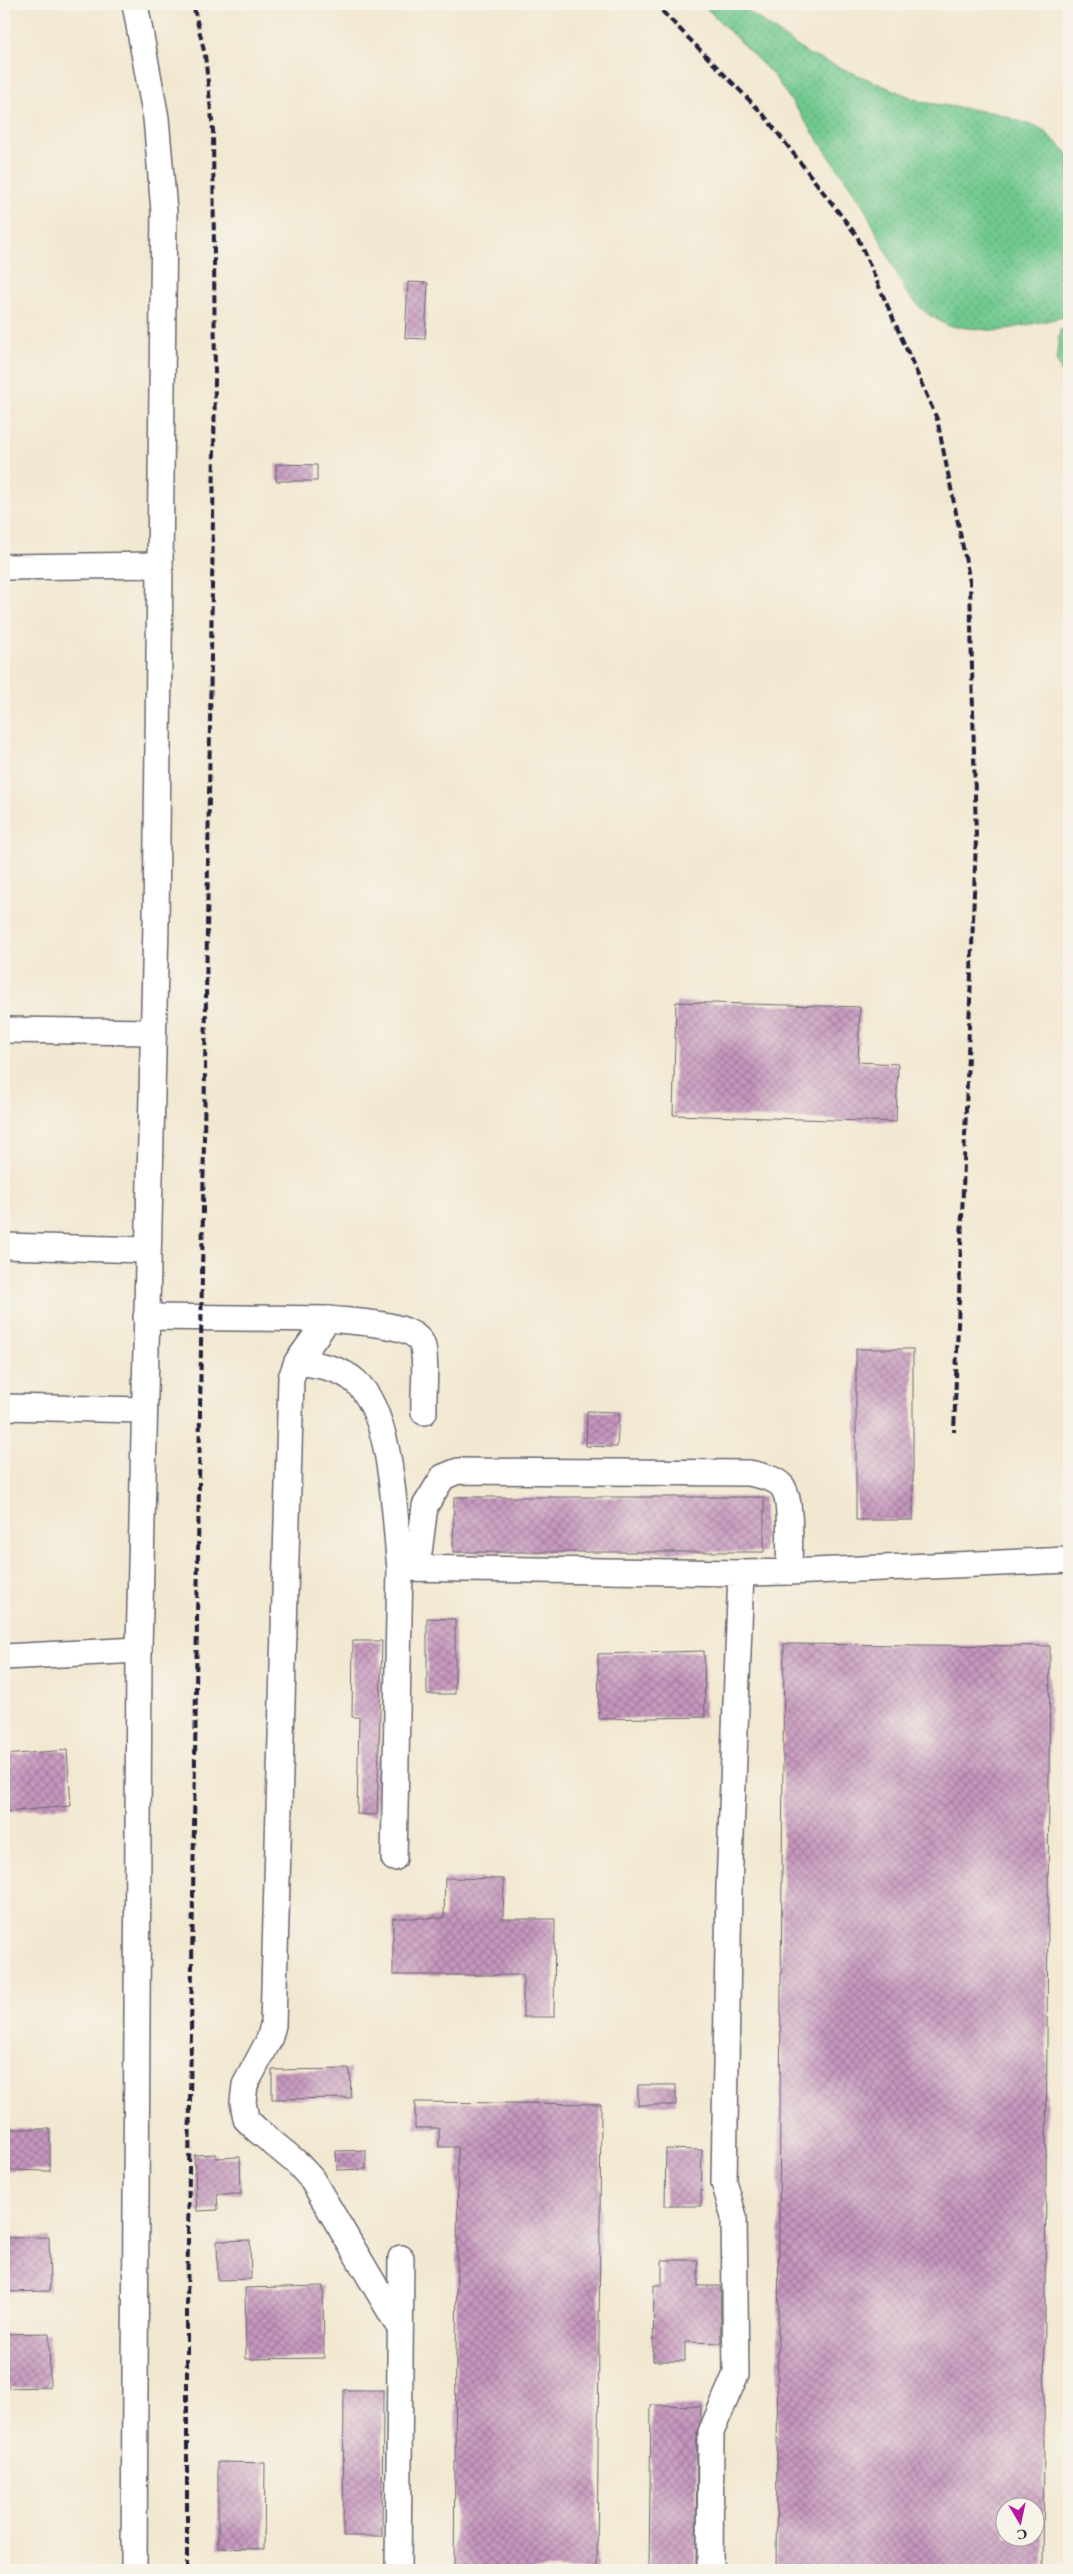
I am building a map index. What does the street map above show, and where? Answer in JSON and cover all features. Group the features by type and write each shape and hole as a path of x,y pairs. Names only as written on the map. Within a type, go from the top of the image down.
{"street":[{"path":"134,2570 140,1650 153,1032 164,212 156,118 135,4"},
{"path":"4,567 160,565"},
{"path":"4,1030 153,1032"},
{"path":"4,1246 147,1250"},
{"path":"146,1317 328,1319 390,1326 417,1336 423,1346 424,1412"},
{"path":"328,1319 297,1362 291,1378 273,2025 269,2040 245,2085 243,2102 246,2119 256,2130 296,2162 311,2178 400,2328"},
{"path":"297,1362 330,1368 355,1381 374,1406 387,1451 408,1568"},
{"path":"4,1407 144,1410"},
{"path":"394,1858 408,1568 425,1506 443,1477 458,1471 470,1470 749,1473 766,1477 782,1486 787,1499 789,1572"},
{"path":"408,1568 741,1573 1069,1560"},
{"path":"710,2570 711,2432 736,2374 734,2217 724,2182 729,1888 741,1573"},
{"path":"4,1658 140,1650"},
{"path":"398,2570 401,2258"}],"green space":[{"path":"702,4 738,4 808,54 922,102 996,113 1042,129 1069,154 1069,316 998,331 948,326 926,313 907,294 863,205 774,76"},
{"path":"1069,328 1069,388 1056,360 1060,330"}],"building":[{"path":"408,282 428,283 425,339 405,338"},
{"path":"276,464 317,465 317,481 276,481"},
{"path":"676,1002 860,1007 858,1062 898,1064 896,1122 673,1115"},
{"path":"856,1349 913,1349 913,1520 856,1520"},
{"path":"587,1411 619,1412 617,1447 586,1446"},
{"path":"454,1497 764,1497 764,1552 453,1552"},
{"path":"427,1618 455,1619 455,1694 427,1694"},
{"path":"353,1641 382,1641 377,1815 357,1814 359,1717 352,1717"},
{"path":"784,1644 1050,1646 1044,2496 996,2496 996,2546 1043,2546 1043,2570 776,2570"},
{"path":"704,1651 705,1717 599,1719 598,1654"},
{"path":"67,1750 71,1806 4,1812 4,1755"},
{"path":"445,1878 504,1879 503,1919 555,1919 554,2017 523,2017 523,1975 393,1975 393,1918 444,1918"},
{"path":"350,2069 351,2098 272,2099 272,2070"},
{"path":"638,2085 676,2085 676,2105 638,2105"},
{"path":"415,2102 601,2104 597,2570 454,2570 458,2147 439,2147 439,2128 415,2128"},
{"path":"4,2129 50,2129 50,2171 4,2170"},
{"path":"666,2149 702,2150 701,2206 665,2206"},
{"path":"366,2150 366,2169 337,2170 336,2151"},
{"path":"216,2154 216,2158 240,2157 241,2194 217,2194 218,2210 197,2211 194,2155"},
{"path":"49,2237 50,2291 4,2292 4,2238"},
{"path":"250,2240 251,2279 218,2280 217,2241"},
{"path":"662,2260 698,2260 698,2286 720,2286 721,2343 685,2342 685,2361 653,2361 654,2285 662,2285"},
{"path":"323,2286 324,2358 246,2359 245,2288"},
{"path":"49,2333 50,2387 4,2388 4,2334"},
{"path":"344,2390 383,2390 382,2536 343,2536"},
{"path":"651,2405 701,2406 701,2419 697,2432 696,2570 649,2570"},
{"path":"218,2462 265,2463 264,2549 218,2548"}],"railway":[{"path":"187,2570 187,2309 215,381 213,130 205,55 193,4"},
{"path":"652,4 662,11 763,114 857,236 937,419 970,582 976,839 954,1432"}]}
